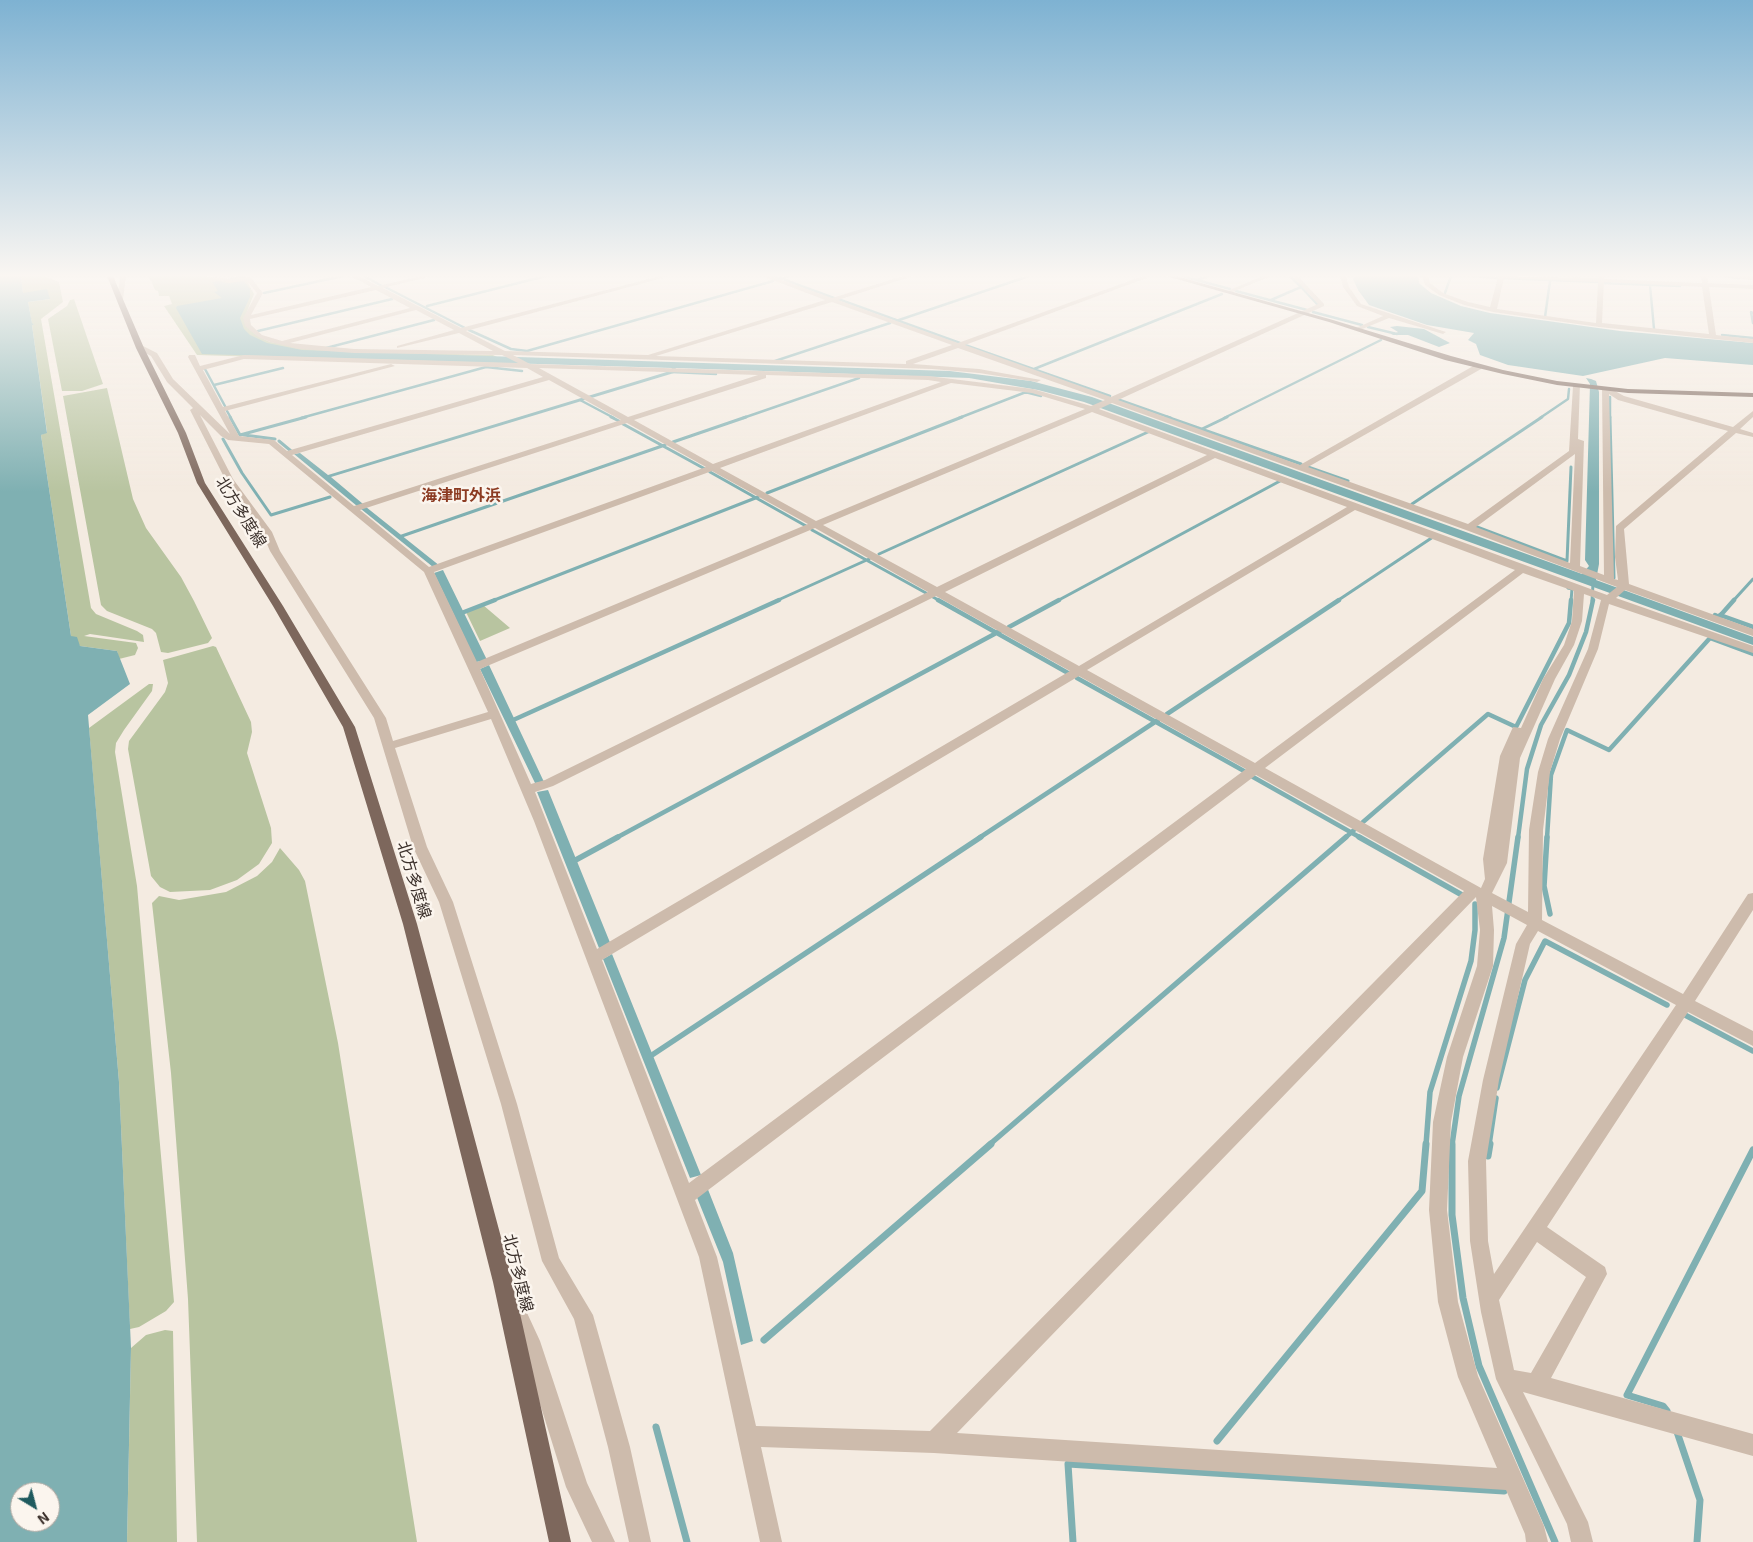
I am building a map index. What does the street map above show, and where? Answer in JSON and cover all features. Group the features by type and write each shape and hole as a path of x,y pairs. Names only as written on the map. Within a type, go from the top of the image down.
{"main road":[{"name":"北方多度線","path":"140,348 182,433 201,483 278,606 349,727 410,924 503,1282 560,1542"},
{"path":"1419,348 1478,366 1580,388 1753,395"}],"street":[{"path":"140,348 154,355 170,380 224,434 236,438 271,442 428,571 474,667 528,790 708,1257 771,1542"},
{"path":"314,348 902,366 979,371 1081,390"},
{"path":"386,351 397,348"},
{"path":"493,348 550,377 1255,768 1485,891 1533,922 1753,1039"},
{"path":"642,358 675,348"},
{"path":"902,366 950,348"},
{"path":"966,348 1469,528 1608,580"},
{"path":"474,667 1093,408 1226,348"},
{"path":"192,357 200,368 236,438"},
{"path":"200,368 244,357 954,380 1033,391 1093,408 1582,590 1614,593 1753,633"},
{"path":"221,410 405,362"},
{"path":"1301,468 1478,366"},
{"path":"354,509 772,373"},
{"path":"286,454 550,377"},
{"path":"428,571 954,380"},
{"path":"1469,528 1573,452 1580,388"},
{"path":"1578,569 1582,394 1580,388"},
{"path":"1753,435 1621,398 1603,389 1608,580 1614,593 1753,650"},
{"path":"192,403 212,448 229,479 267,532 275,551 380,718 420,847 434,873 449,911 509,1104 550,1261 583,1314 619,1447 640,1542"},
{"path":"1582,1542 1577,1522 1506,1379 1488,1298 1479,1241 1477,1161 1491,1080 1522,944 1533,922 1536,830 1544,772 1554,739 1593,649 1604,603 1614,593 1619,528 1753,413"},
{"path":"528,790 549,783 1215,454"},
{"path":"594,958 1356,506"},
{"path":"686,1196 1522,568"},
{"path":"934,1442 1485,891 1500,863 1514,758 1548,679 1569,645 1577,621 1582,590"},
{"path":"389,746 494,714"},
{"path":"1517,730 1506,756 1485,891 1485,966 1455,1057 1442,1122 1438,1210 1448,1302 1468,1377 1536,1534 1537,1542"},
{"path":"1488,1298 1686,1003 1753,898"},
{"path":"1534,1229 1598,1274 1536,1384"},
{"path":"503,1282 530,1341 577,1486 604,1542"},
{"path":"1506,1379 1536,1384 1753,1445"},
{"path":"749,1436 934,1442 1512,1480"}],"green space":[{"path":"35,348 46,348 91,608 96,614 137,631 143,635 144,642 90,634 84,636 136,643 138,648 135,655 119,659 117,651 80,646 71,636 41,435 47,432"},
{"path":"54,348 91,348 103,384 82,391 62,391"},
{"path":"192,348 337,348 383,352 493,355 513,365 197,355"},
{"path":"107,388 133,499 146,528 181,577 194,601 212,638 208,643 168,653 161,652 156,633 152,629 107,611 101,605 63,396"},
{"path":"483,605 510,628 480,641 466,612"},
{"path":"213,646 216,647 251,722 252,732 247,753 271,828 272,843 259,864 237,880 210,890 170,892 160,887 151,876 128,749 129,741 165,692 168,683 163,660"},
{"path":"149,684 153,684 152,691 116,743 115,752 137,886 174,1302 166,1311 139,1327 130,1329 119,1082 89,728"},
{"path":"280,848 299,870 305,881 338,1043 417,1542 197,1542 188,1299 171,1073 152,903 159,896 179,900 226,892 257,876 272,862"},
{"path":"165,1330 173,1331 177,1542 127,1542 131,1348 146,1335"}],"water":[{"path":"0,348 35,348 47,433 41,435 71,636 77,637 80,646 117,651 130,684 88,715 119,1082 131,1348 127,1542 0,1542"},
{"path":"199,348 292,348 302,350 950,371 1031,381 1092,397 1582,574 1589,566 1585,560 1590,384 1586,378 1596,381 1599,392 1599,564 1596,580 1753,637 1753,645 1084,402 1038,390 969,378 676,368 674,373 331,477 363,504 357,506 294,454 300,453 328,475 670,371 672,368 202,354"},
{"path":"1477,348 1753,348 1753,365 1665,358 1583,376 1508,365 1480,355"},
{"path":"366,507 440,566 433,567 361,509"},
{"path":"443,570 487,660 476,662 434,573"},
{"path":"489,665 544,782 535,783 480,669"},
{"path":"548,790 611,945 599,948 537,792"},
{"path":"612,954 701,1175 690,1178 603,959"},
{"path":"707,1187 733,1253 753,1341 741,1345 723,1262 696,1195"}],"waterway":[{"path":"509,348 527,351 538,348"},
{"path":"775,361 814,348"},
{"path":"973,348 1110,396"},
{"path":"1034,369 1087,348"},
{"path":"1224,418 1365,348"},
{"path":"301,418 486,367 522,371"},
{"path":"214,385 283,368"},
{"path":"205,369 226,408"},
{"path":"672,372 716,374"},
{"path":"743,418 859,378"},
{"path":"1540,418 1568,399 1569,389"},
{"path":"959,418 1026,392"},
{"path":"1026,392 1041,396"},
{"path":"1610,397 1610,417"},
{"path":"1117,399 1171,418"},
{"path":"580,400 614,418"},
{"path":"227,411 231,418"},
{"path":"230,417 240,435 306,417"},
{"path":"611,417 619,421"},
{"path":"673,442 746,417"},
{"path":"767,493 962,417"},
{"path":"1167,417 1301,464"},
{"path":"1202,429 1227,417"},
{"path":"1412,504 1542,417"},
{"path":"1610,417 1614,578"},
{"path":"623,424 663,446"},
{"path":"879,554 1148,432"},
{"path":"244,435 275,439"},
{"path":"223,439 242,473 271,515 330,497"},
{"path":"279,441 291,451"},
{"path":"399,537 663,446"},
{"path":"663,446 705,469"},
{"path":"1308,467 1348,481"},
{"path":"1477,527 1567,561 1571,467"},
{"path":"710,472 756,498"},
{"path":"1057,601 1280,481"},
{"path":"492,601 756,498"},
{"path":"756,498 806,526"},
{"path":"812,530 867,560"},
{"path":"1337,601 1433,537"},
{"path":"776,601 867,560"},
{"path":"867,560 926,593"},
{"path":"1733,601 1753,579"},
{"path":"1592,601 1593,584"},
{"path":"1568,588 1572,589 1571,601"},
{"path":"933,597 940,601"},
{"path":"459,614 495,600"},
{"path":"511,721 779,600"},
{"path":"938,600 997,633"},
{"path":"1009,627 1059,600"},
{"path":"1167,714 1339,600"},
{"path":"1363,822 1488,714 1516,727 1569,623 1571,600"},
{"path":"1518,838 1527,769 1541,725 1569,675 1586,632 1593,600"},
{"path":"1721,615 1734,600"},
{"path":"1715,615 1719,617 1721,615"},
{"path":"1721,615 1753,627"},
{"path":"616,838 997,633"},
{"path":"997,633 1068,673"},
{"path":"1547,838 1551,775 1567,730 1609,750 1710,638 1753,654"},
{"path":"1077,678 1155,722"},
{"path":"979,838 1155,722"},
{"path":"1155,722 1244,771"},
{"path":"1253,777 1351,832"},
{"path":"1345,838 1351,832"},
{"path":"1351,832 1361,838"},
{"path":"572,862 618,837"},
{"path":"649,1057 981,837"},
{"path":"989,1145 1346,837"},
{"path":"1359,837 1462,895"},
{"path":"1452,1145 1459,1096 1504,938 1518,837"},
{"path":"1547,837 1544,886 1550,914"},
{"path":"1426,1145 1430,1092 1471,961 1475,930 1475,904"},
{"path":"1497,1088 1525,980 1545,941 1667,1005"},
{"path":"1685,1015 1753,1051"},
{"path":"1489,1145 1496,1098"},
{"path":"764,1340 991,1144"},
{"path":"1217,1441 1422,1191 1426,1144"},
{"path":"1488,1156 1490,1144"},
{"path":"1452,1145 1452,1215 1463,1298 1479,1366 1555,1542"},
{"path":"1667,1411 1663,1406 1627,1395 1753,1150"},
{"path":"656,1427 687,1542"},
{"path":"1677,1432 1700,1500 1697,1542"},
{"path":"1073,1542 1068,1464 1504,1491"}],"district":[{"name":"海津町外浜","path":"461,496"}]}
